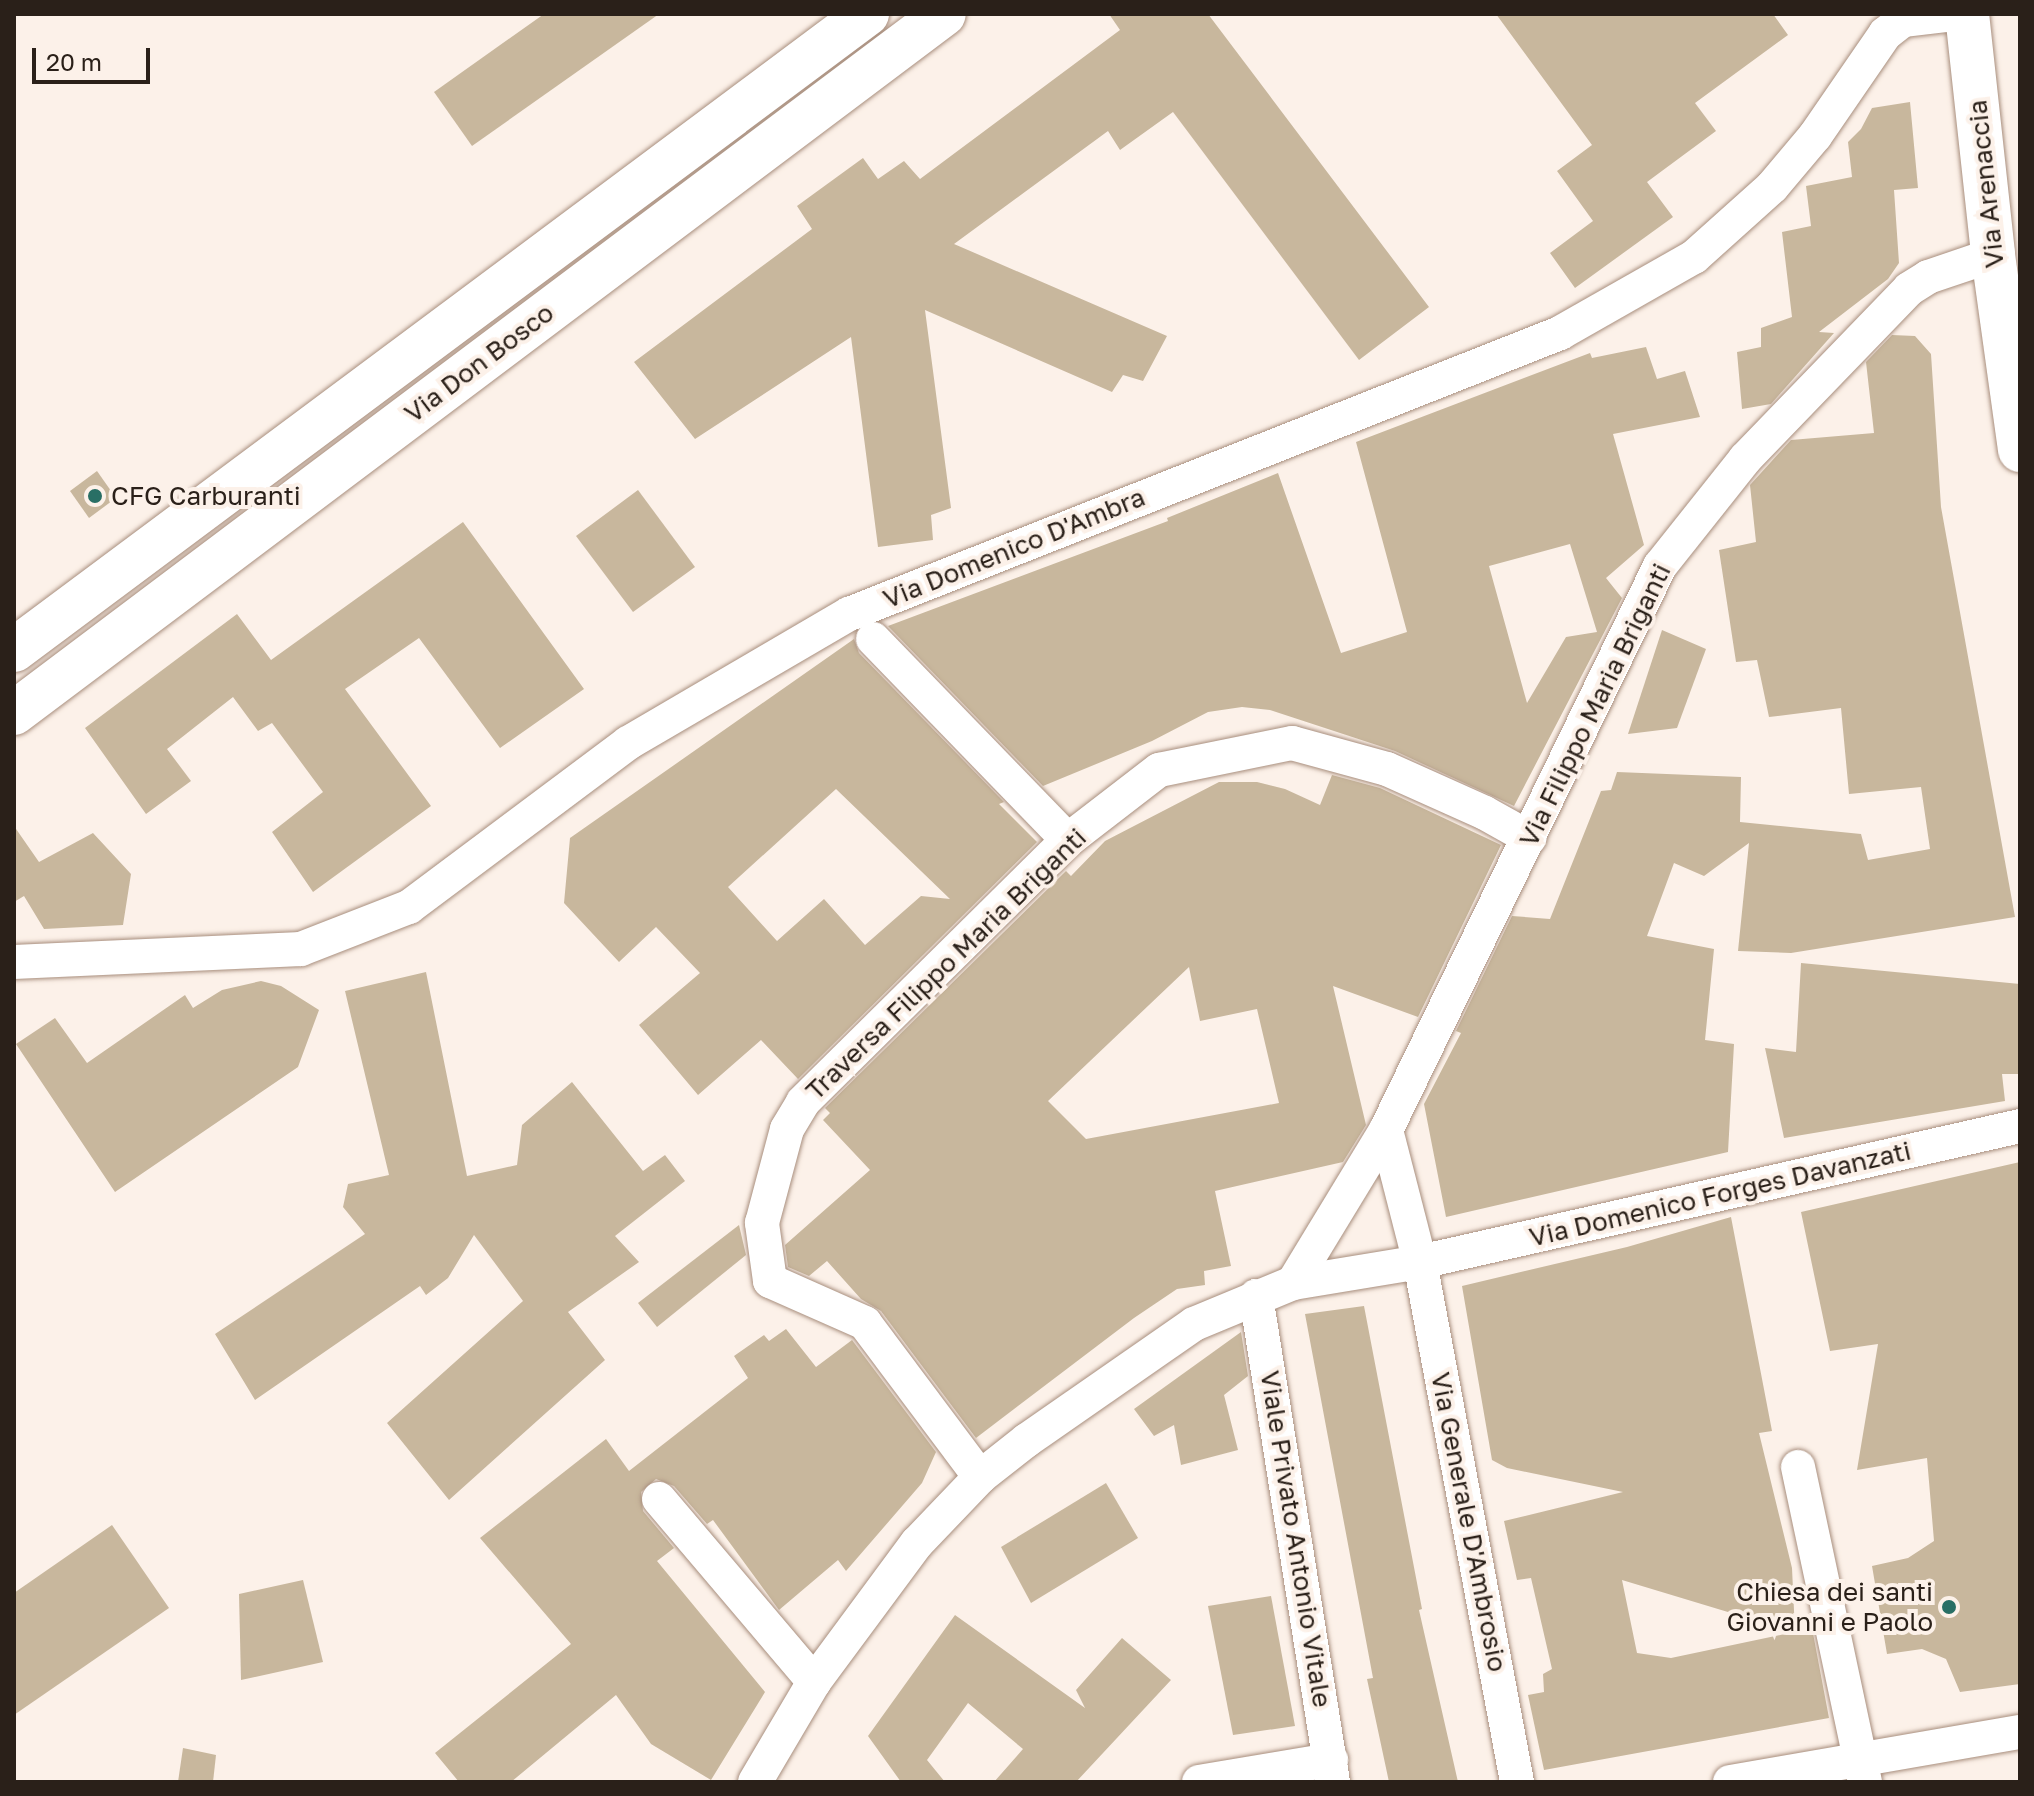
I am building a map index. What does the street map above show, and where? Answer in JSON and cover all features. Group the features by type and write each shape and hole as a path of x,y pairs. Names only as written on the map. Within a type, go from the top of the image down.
{"main road":[{"name":"Via Don Bosco","path":"14,650 867,14"},
{"name":"Via Don Bosco","path":"14,713 944,14"},
{"name":"Via Arenaccia","path":"1967,14 1993,255 2020,450"}],"street":[{"name":"Via Domenico D'Ambra","path":"14,962 301,949 409,907 628,743 849,614 1560,333 1694,257 1772,187 1815,136 1885,34 1903,20 1954,14"},
{"name":"Via Filippo Maria Briganti","path":"1293,1283 1386,1130 1660,566 1726,482 1813,385 1909,289 1928,277 1993,255"},
{"path":"873,639 1068,840"},
{"name":"Traversa Filippo Maria Briganti","path":"980,1477 865,1323 770,1281 762,1223 787,1129 803,1102 1068,840 1159,770 1292,743 1387,769 1485,813 1530,838"},
{"name":"Via Domenico Forges Davanzati","path":"1420,1262 2020,1126"},
{"path":"755,1782 814,1682 917,1543 980,1477 1027,1440 1194,1324 1293,1283 1420,1262 1386,1130"},
{"name":"Via Generale D'Ambrosio","path":"1420,1262 1517,1782"},
{"name":"Viale Privato Antonio Vitale","path":"1256,1296 1332,1771"},
{"path":"1798,1467 1863,1770"},
{"path":"659,1499 814,1682"},
{"path":"1730,1782 1863,1770 2020,1732"},
{"path":"1199,1782 1332,1771"}],"building":[{"path":"544,14 659,14 472,146 434,92"},
{"path":"1109,14 1208,14 1429,307 1359,360 1173,112 1120,150 1108,131 954,244 1167,336 1143,381 1123,375 1112,392 925,310 951,508 931,515 933,540 878,547 851,337 695,439 634,362 812,229 797,206 863,158 878,179 904,161 920,179 1120,30"},
{"path":"1496,14 1773,14 1788,35 1695,103 1716,131 1647,182 1673,217 1575,288 1550,253 1593,221 1557,171 1592,145"},
{"path":"1910,102 1918,188 1894,190 1899,263 1888,279 1819,332 1834,333 1771,404 1742,409 1737,352 1761,347 1761,328 1792,317 1782,232 1811,226 1806,186 1852,177 1848,142 1861,129 1872,108"},
{"path":"1892,335 1915,336 1931,354 1941,507 2015,917 1791,953 1738,951 1749,843 1704,876 1674,863 1647,936 1714,949 1705,1040 1734,1044 1728,1152 1446,1217 1424,1104 1461,1033 1456,1031 1512,916 1550,919 1601,791 1611,790 1617,772 1741,777 1740,822 1861,834 1868,860 1930,849 1921,787 1849,794 1841,708 1769,717 1757,660 1736,662 1719,550 1756,542 1750,485 1791,440 1874,433 1866,362"},
{"path":"1646,347 1657,379 1685,371 1700,417 1613,434 1644,545 1606,578 1622,598 1514,806 1395,751 1270,710 1242,707 1208,712 1152,741 1043,786 888,626 1168,521 1167,518 1278,473 1341,653 1407,632 1356,442 1590,353 1592,358","holes":["1570,544 1597,632 1566,637 1527,703 1489,566"]},
{"path":"97,471 116,498 89,518 70,491"},
{"path":"638,490 695,567 633,612 576,536"},
{"path":"463,522 584,689 500,748 419,638 345,689 431,806 313,892 272,832 323,792 272,723 258,731 233,697 167,749 191,781 146,814 85,728 237,614 271,660"},
{"path":"1662,630 1706,649 1677,728 1628,734"},
{"path":"854,639 859,653 1004,802 999,804 1037,842 798,1079 761,1040 698,1095 639,1025 700,973 656,927 619,962 564,903 570,838","holes":["836,789 950,899 921,896 865,945 824,899 777,941 728,887"]},
{"path":"1332,775 1380,788 1501,845 1418,1017 1333,986 1366,1125 1343,1162 1215,1191 1231,1266 1204,1271 1205,1285 1177,1289 1134,1318 976,1438 881,1311 861,1299 827,1261 809,1276 788,1267 785,1245 870,1170 823,1120 830,1113 825,1108 1066,871 1071,876 1105,841 1219,782 1257,782 1285,789 1320,805","holes":["1189,967 1200,1021 1257,1009 1279,1103 1086,1139 1048,1101"]},
{"path":"14,826 39,862 93,833 131,874 123,925 44,929 24,896 14,902"},
{"path":"1801,963 2020,984 2020,1074 2002,1074 2005,1101 1784,1138 1765,1048 1796,1052"},
{"path":"426,972 467,1176 517,1165 522,1125 572,1082 643,1171 665,1155 685,1181 615,1236 639,1262 568,1312 605,1360 449,1500 387,1423 523,1301 474,1235 448,1278 426,1295 420,1286 255,1400 215,1334 365,1234 343,1207 348,1184 389,1175 345,991"},
{"path":"261,981 281,986 319,1010 298,1067 115,1192 16,1044 55,1018 87,1063 185,995 193,1008 222,990"},
{"path":"2020,1162 2020,1684 1960,1692 1946,1659 1922,1649 1887,1654 1872,1566 1908,1558 1934,1541 1927,1458 1857,1470 1878,1344 1830,1351 1801,1212"},
{"path":"1731,1217 1772,1431 1759,1433 1792,1568 1795,1632 1812,1628 1829,1718 1544,1770 1528,1695 1544,1692 1543,1674 1552,1669 1531,1578 1517,1580 1504,1521 1623,1492 1507,1468 1492,1460 1462,1286 1627,1247","holes":["1622,1580 1794,1632 1671,1658 1637,1653"]},
{"path":"739,1225 746,1255 657,1327 638,1303"},
{"path":"1364,1306 1422,1609 1419,1610 1458,1782 1389,1782 1367,1679 1373,1678 1305,1314"},
{"path":"786,1329 816,1367 852,1340 936,1452 922,1483 846,1571 838,1560 779,1610 713,1520 707,1524 674,1486 656,1479 641,1492 643,1511 674,1548 657,1561 765,1692 711,1780 651,1744 616,1695 511,1782 459,1782 435,1753 571,1644 480,1538 606,1439 629,1471 748,1378 734,1356 764,1335 769,1341"},
{"path":"1241,1332 1248,1376 1224,1395 1238,1450 1181,1465 1174,1425 1154,1436 1134,1409"},
{"path":"1106,1483 1138,1538 1031,1603 1001,1547"},
{"path":"112,1525 169,1608 14,1715 14,1593"},
{"path":"303,1580 323,1662 241,1680 239,1594"},
{"path":"1271,1596 1295,1726 1233,1735 1208,1606"},
{"path":"955,1615 1085,1708 1076,1690 1122,1638 1171,1680 1076,1782 994,1782 1023,1749 968,1703 927,1760 945,1782 901,1782 868,1736"},
{"path":"183,1748 216,1755 213,1782 178,1782"}],"place":[{"name":"CFG Carburanti","path":"95,496"},
{"name":"Chiesa dei santi Giovanni e Paolo","path":"1949,1607"}]}
